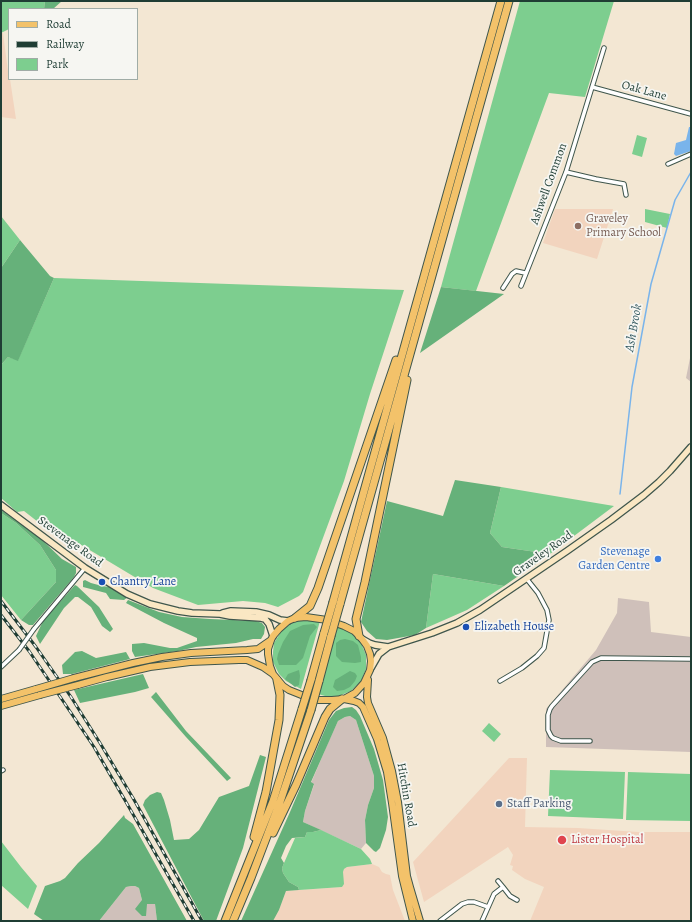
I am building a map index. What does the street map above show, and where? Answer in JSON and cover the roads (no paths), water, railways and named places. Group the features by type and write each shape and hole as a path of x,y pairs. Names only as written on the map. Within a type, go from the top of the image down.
{"highway":[{"path":"337,603 410,326 501,1"},
{"path":"233,921 280,802 310,710 315,680 412,348 509,1"},
{"path":"292,619 310,606 325,570 383,396 410,326"},
{"path":"361,637 356,619 402,409 412,348"},
{"path":"248,864 266,792 279,720 280,695 275,677"},
{"path":"224,921 273,801 302,709 315,680"},
{"path":"260,855 296,785 325,717 330,709 343,699"}],"main road":[{"name":"Graveley Road","path":"369,672 379,654 388,647 457,624 480,610 611,520 659,482 691,447"},
{"name":"Stevenage Road","path":"1,505 85,568 127,594 150,604 178,611 257,617 265,619 270,626 272,638"},
{"name":"Stevenage Road","path":"220,614 231,611 256,612 270,615 280,620 292,619"},
{"path":"1,699 145,660 191,653 261,648 279,629 292,619 314,618 327,620 354,631 369,643 388,647"},
{"path":"1,706 150,667 190,662 239,660 247,660 255,663 275,677 289,690 309,698 325,700 343,699 360,689 369,672 371,661 370,654 361,637"},
{"path":"272,638 268,649 268,654 270,666 275,677"},
{"name":"Hitchin Road","path":"369,672 367,698 383,738 392,771 398,802 407,876 420,921"},
{"name":"Hitchin Road","path":"343,699 354,701 363,707 377,739 386,772 402,876 413,921"}],"street":[{"name":"Ashwell Common","path":"521,286 566,172 604,48"},
{"name":"Oak Lane","path":"592,87 691,114"},
{"path":"668,164 691,154"},
{"path":"566,172 624,184 626,195"},
{"path":"503,288 512,274 516,271 525,273"},
{"path":"1,667 18,650 85,568"},
{"path":"500,681 522,668 537,656 544,648 548,620 547,610 538,593 526,578"},
{"path":"590,741 561,741 553,738 548,730 548,715 552,706 592,662 601,658 691,659"},
{"path":"498,881 510,896 517,900"},
{"path":"482,921 496,892 503,887"},
{"path":"440,921 462,904 468,902 474,902 488,907"}],"water":[{"path":"689,127 691,127 691,151 676,156 674,154 676,143 686,140"}],"waterway":[{"name":"Ash Brook","path":"620,494 632,387 651,284 675,200 691,172"}],"railway":[{"path":"1,601 71,697 100,743 133,798 202,921"},
{"path":"1,615 29,651 94,747 194,921"}],"place":[{"name":"Graveley Primary School","path":"578,226"},
{"name":"Stevenage Garden Centre","path":"658,559"},
{"name":"Chantry Lane","path":"102,582"},
{"name":"Elizabeth House","path":"466,627"},
{"name":"Staff Parking","path":"499,804"},
{"name":"Lister Hospital","path":"562,840"}]}
